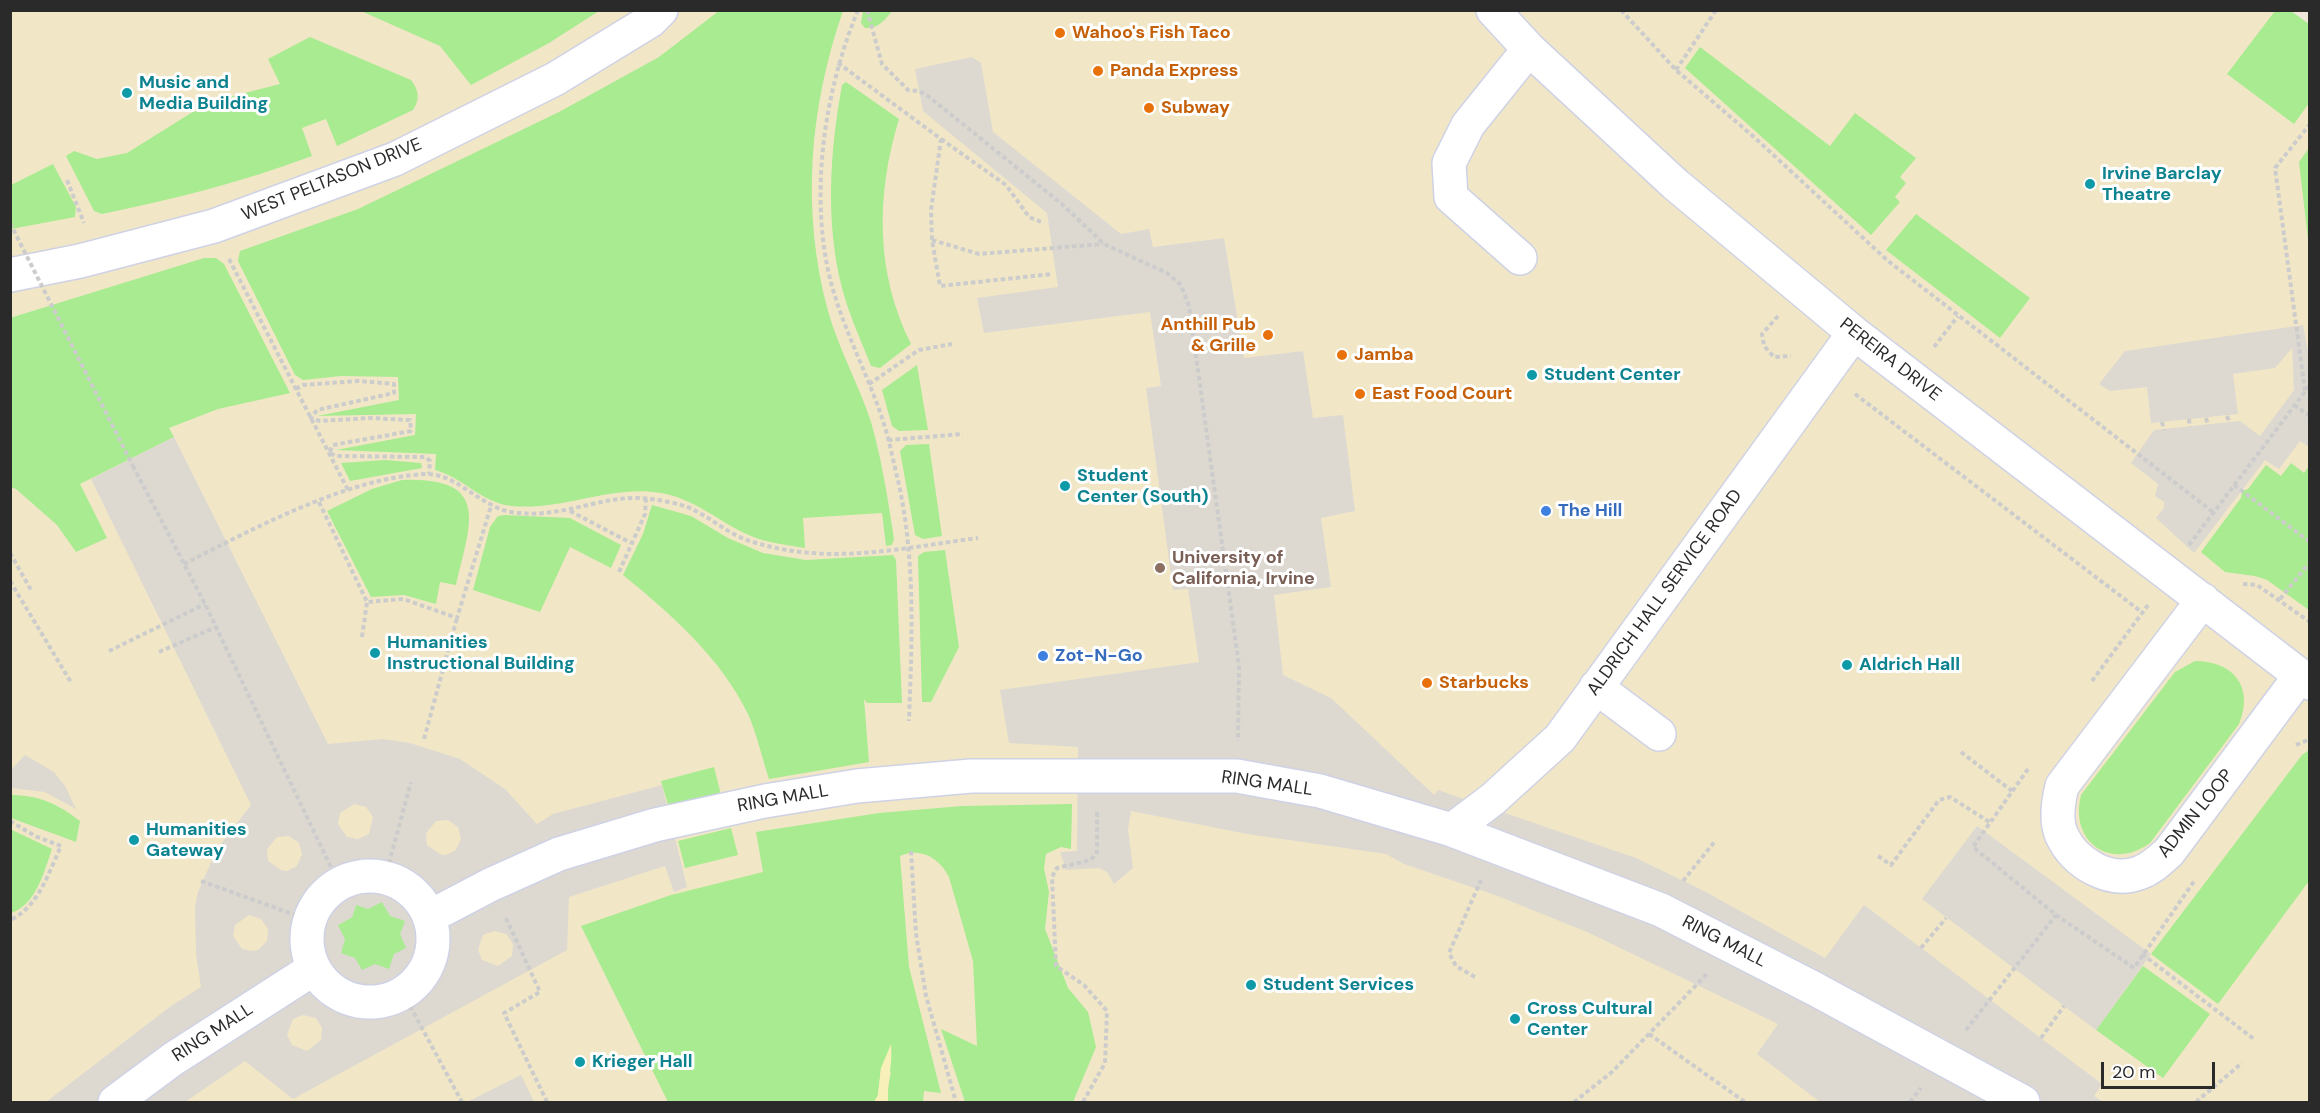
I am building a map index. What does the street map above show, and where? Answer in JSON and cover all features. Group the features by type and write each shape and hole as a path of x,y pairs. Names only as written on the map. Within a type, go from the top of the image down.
{"street":[{"name":"WEST PELTASON DRIVE","path":"10,275 80,261 214,226 395,159 555,79 650,21 661,10"},
{"name":"PEREIRA DRIVE","path":"1493,10 1528,49 1675,184 1854,333 2305,679"},
{"path":"1520,258 1451,197 1449,163 1468,125 1528,49"},
{"name":"ALDRICH HALL SERVICE ROAD","path":"1452,830 1493,799 1560,738 1854,333"},
{"name":"ADMIN LOOP","path":"2203,600 2062,786 2057,811 2062,835 2085,864 2100,873 2121,876 2137,874 2151,868 2169,852 2305,679"},
{"path":"1596,687 1659,734"},
{"name":"RING MALL","path":"429,917 490,885 581,847 656,825 765,801 857,786 971,776 1097,774 1237,776 1320,791 1452,830 1661,910 1734,946 2023,1102"},
{"path":"362,877 385,878 404,885 419,899 429,917 434,934 432,952 427,968 417,983 384,1002 363,1003 343,997 326,986 314,969 308,953 306,937 309,920 321,899 339,884 362,877"},
{"name":"RING MALL","path":"116,1102 173,1059 314,969"}],"path":[{"path":"858,10 838,63 824,136 821,194 827,264 843,318 888,440 898,478 909,546 912,609 909,721"},
{"path":"867,10 882,64 908,90 919,90 1063,206 1104,244 1167,273 1181,285 1189,306 1239,666 1237,776"},
{"path":"1622,10 1676,70 1755,138 1888,261 2212,512"},
{"path":"1676,70 1716,10"},
{"path":"838,63 1006,185 1029,217 1044,223"},
{"path":"2306,391 2275,168 2310,124"},
{"path":"941,139 931,210 932,240 940,286 1052,274"},
{"path":"66,180 86,230"},
{"path":"10,223 205,604 339,884"},
{"path":"214,226 348,492"},
{"path":"932,240 979,254 1104,244"},
{"path":"1781,312 1762,334 1763,342 1774,357 1798,356"},
{"path":"1929,353 1958,316"},
{"path":"869,384 919,350 952,344"},
{"path":"1832,363 1855,394 2175,637"},
{"path":"296,389 303,385 358,381 394,384 394,393 317,410 311,418"},
{"path":"2184,552 2212,512 2310,386"},
{"path":"2294,405 2310,416"},
{"path":"2227,416 2229,421"},
{"path":"2206,417 2208,425"},
{"path":"311,418 320,421 369,418 410,420 411,431 333,446 329,453"},
{"path":"2189,419 2190,427"},
{"path":"2162,422 2164,430"},
{"path":"888,440 963,434"},
{"path":"329,453 337,456 426,457 430,461 429,474"},
{"path":"184,564 282,515 398,477 429,474 448,478 491,506 510,512 569,511 627,498 646,500 693,509 731,532 773,548 820,555 848,555 978,538"},
{"path":"2234,485 2310,543 2310,556"},
{"path":"619,572 645,514 646,500"},
{"path":"319,502 367,602 362,637"},
{"path":"424,740 457,618 491,506"},
{"path":"569,511 631,543"},
{"path":"10,553 31,590"},
{"path":"2280,599 2310,562"},
{"path":"10,581 72,684"},
{"path":"367,602 403,599 457,618"},
{"path":"2087,688 2152,599"},
{"path":"109,651 205,604"},
{"path":"159,652 216,627"},
{"path":"2293,746 2310,739"},
{"path":"1961,752 2012,791"},
{"path":"2032,763 1973,847 2056,915 2134,968 2201,872"},
{"path":"1083,1102 1105,1063 1107,1011 1084,985 1056,966 1052,877 1058,868 1091,860 1097,852 1097,774"},
{"path":"385,878 411,782"},
{"path":"1878,856 1891,865 1939,800 1950,797 1990,823"},
{"path":"10,821 35,836 61,846 43,887 21,915 10,920"},
{"path":"1661,910 1716,840"},
{"path":"1475,977 1456,966 1449,953 1496,846"},
{"path":"911,851 916,934 926,996 956,1102"},
{"path":"201,881 309,920"},
{"path":"490,885 540,992 504,1013 547,1102"},
{"path":"1989,999 2016,969 2056,915"},
{"path":"1922,948 1946,918"},
{"path":"1574,1102 1612,1072 1734,946"},
{"path":"2142,954 2254,1039"},
{"path":"403,993 462,1102"},
{"path":"2041,1038 2064,1005"},
{"path":"1648,1034 1745,1102"},
{"path":"2196,1102 2242,1063"}],"shaded area":[{"name":"University of California, Irvine","path":"10,11 2278,11 2310,34 2309,1102 11,1102"},
{"path":"972,57 981,63 993,132 1121,234 1149,229 1153,247 1224,238 1244,358 1303,351 1313,418 1343,415 1355,511 1321,518 1331,587 1274,595 1283,675 1331,698 1434,795 1438,790 1636,858 1704,891 1825,958 1864,905 2102,1084 2094,1096 2103,1102 1820,1102 1757,1054 1778,1024 1587,932 1495,895 1404,864 1386,854 1247,834 1131,811 1128,830 1133,868 1114,884 1107,872 1099,868 1066,870 1060,852 1077,851 1078,747 1009,743 1000,690 1199,662 1188,589 1173,590 1146,388 1161,386 1150,312 984,333 977,298 1058,287 1047,213 923,111 915,69"},
{"path":"2303,325 2309,356 2309,447 2300,441 2279,469 2265,460 2194,553 2156,518 2164,508 2164,502 2155,496 2158,484 2131,463 2154,430 2240,421 2260,436 2294,390 2292,348 2275,368 2233,374 2238,414 2151,423 2147,387 2110,391 2099,384 2125,351"},
{"path":"174,437 328,744 383,739 410,743 460,759 505,789 537,824 553,814 662,785 687,887 674,892 665,866 569,897 567,950 293,1099 245,1061 185,1102 46,1102 171,1006 201,987 196,954 195,907 198,892 217,849 251,805 91,479","holes":["354,804 366,807 373,817 369,834 358,839 347,837 338,824 340,813","448,820 458,827 461,839 456,850 446,855 440,854 427,845 426,833 436,821","289,836 299,843 302,854 297,866 287,871 281,870 268,861 267,849 277,837","382,902 390,916 405,921 400,934 406,948 394,954 389,969 375,964 362,970 355,958 341,953 345,939 338,925 352,917 356,905 368,909","249,915 261,919 268,929 267,941 258,950 242,949 233,936 235,925","494,931 506,934 513,944 512,956 498,966 482,960 478,950 483,935","303,1015 316,1018 322,1028 321,1040 307,1051 292,1045 287,1035 293,1019"]},
{"path":"25,755 54,772 65,786 76,809 45,792 11,788 11,770"},
{"path":"1977,826 2151,954 2096,1030 1922,899"},
{"path":"521,1075 534,1102 467,1102"}],"green space":[{"path":"720,10 843,11 831,48 816,122 812,198 814,236 819,274 828,311 875,436 892,524 894,539 892,545 886,546 882,513 803,518 805,548 751,536 685,500 661,493 624,492 550,505 512,506 491,500 435,470 436,454 336,450 415,435 416,414 317,416 399,400 398,377 341,376 303,380 295,375 238,261 240,251 358,209 559,112 659,57"},
{"path":"863,10 892,11 884,21 865,28 861,23"},
{"path":"361,11 599,11 549,43 471,85 440,46"},
{"path":"2275,11 2291,11 2309,24 2309,103 2294,124 2227,74"},
{"path":"310,37 411,80 418,95 413,110 337,146 326,119 302,128 312,156 234,182 182,196 102,214 94,211 66,156 74,151 97,159 127,153 191,113 233,96 280,84 268,59"},
{"path":"1700,47 1830,146 1855,113 1916,158 1900,177 1906,183 1895,197 1900,202 1871,235 1685,68"},
{"path":"846,82 899,119 886,176 883,233 885,261 891,289 899,317 911,344 880,368 871,366 848,308 833,238 832,161 842,85"},
{"path":"2310,148 2309,248 2299,162"},
{"path":"53,164 76,207 75,217 11,229 11,185"},
{"path":"1916,214 2030,298 2000,338 1886,250"},
{"path":"204,258 216,258 224,264 290,393 218,409 169,428 174,437 80,484 107,538 76,552 57,525 11,487 10,318"},
{"path":"917,365 928,430 899,431 892,426 882,390"},
{"path":"929,444 942,536 923,539 915,535 900,451 906,445"},
{"path":"386,460 421,463 422,468 350,481 341,463"},
{"path":"2291,463 2304,473 2309,466 2309,610 2267,580 2225,572 2201,552 2241,498 2242,491 2248,489 2266,465 2281,476"},
{"path":"402,480 430,481 450,486 462,495 468,508 469,523 456,585 440,582 436,604 404,595 371,597 327,511 372,489"},
{"path":"652,505 691,516 728,538 763,553 806,560 893,555 896,560 902,703 867,703 864,699 869,762 769,779 748,714 724,674 676,621 623,575 643,534"},
{"path":"498,516 570,518 621,545 611,568 570,547 540,612 473,590 490,527"},
{"path":"945,550 959,647 931,702 922,702 918,556 924,552"},
{"path":"2195,661 2220,666 2230,671 2237,679 2244,699 2239,724 2150,843 2135,851 2121,854 2107,853 2087,838 2081,826 2079,811 2081,795 2175,672"},
{"path":"2309,750 2309,881 2218,1004 2151,954 2302,755"},
{"path":"714,767 721,795 669,808 661,781"},
{"path":"10,795 39,799 56,805 72,815 80,821 76,842 11,818"},
{"path":"1072,804 1071,849 1061,847 1046,854 1044,868 1049,892 1045,929 1068,988 1088,1012 1096,1047 1073,1102 965,1102 941,1029 977,1046 973,961 949,877 940,864 929,856 915,853 900,856 909,967 941,1093 924,1091 923,1102 888,1102 891,1072 881,1068 878,1095 874,1102 668,1102 581,926 671,895 763,872 756,832 879,813 962,806"},
{"path":"731,828 738,855 685,868 678,841"},
{"path":"10,829 52,849 33,895 20,909 11,913"},
{"path":"382,902 405,921 406,948 389,969 362,971 341,953 338,925 352,917 356,905"},
{"path":"2143,966 2210,1014 2163,1078 2096,1030"}],"sand":[{"path":"891,1044 888,1102 874,1102 878,1095 881,1068"}],"place":[{"name":"Wahoo's Fish Taco","path":"1060,33"},
{"name":"Panda Express","path":"1098,71"},
{"name":"Music and Media Building","path":"127,93"},
{"name":"Subway","path":"1149,108"},
{"name":"Irvine Barclay Theatre","path":"2090,184"},
{"name":"Anthill Pub & Grille","path":"1268,335"},
{"name":"Jamba","path":"1342,355"},
{"name":"Student Center","path":"1532,375"},
{"name":"East Food Court","path":"1360,394"},
{"name":"Student Center (South)","path":"1065,486"},
{"name":"The Hill","path":"1546,511"},
{"name":"University of California, Irvine","path":"1160,568"},
{"name":"Humanities Instructional Building","path":"375,653"},
{"name":"Zot-N-Go","path":"1043,656"},
{"name":"Aldrich Hall","path":"1847,665"},
{"name":"Starbucks","path":"1427,683"},
{"name":"Humanities Gateway","path":"134,840"},
{"name":"Student Services","path":"1251,985"},
{"name":"Cross Cultural Center","path":"1515,1019"},
{"name":"Krieger Hall","path":"580,1062"}]}
